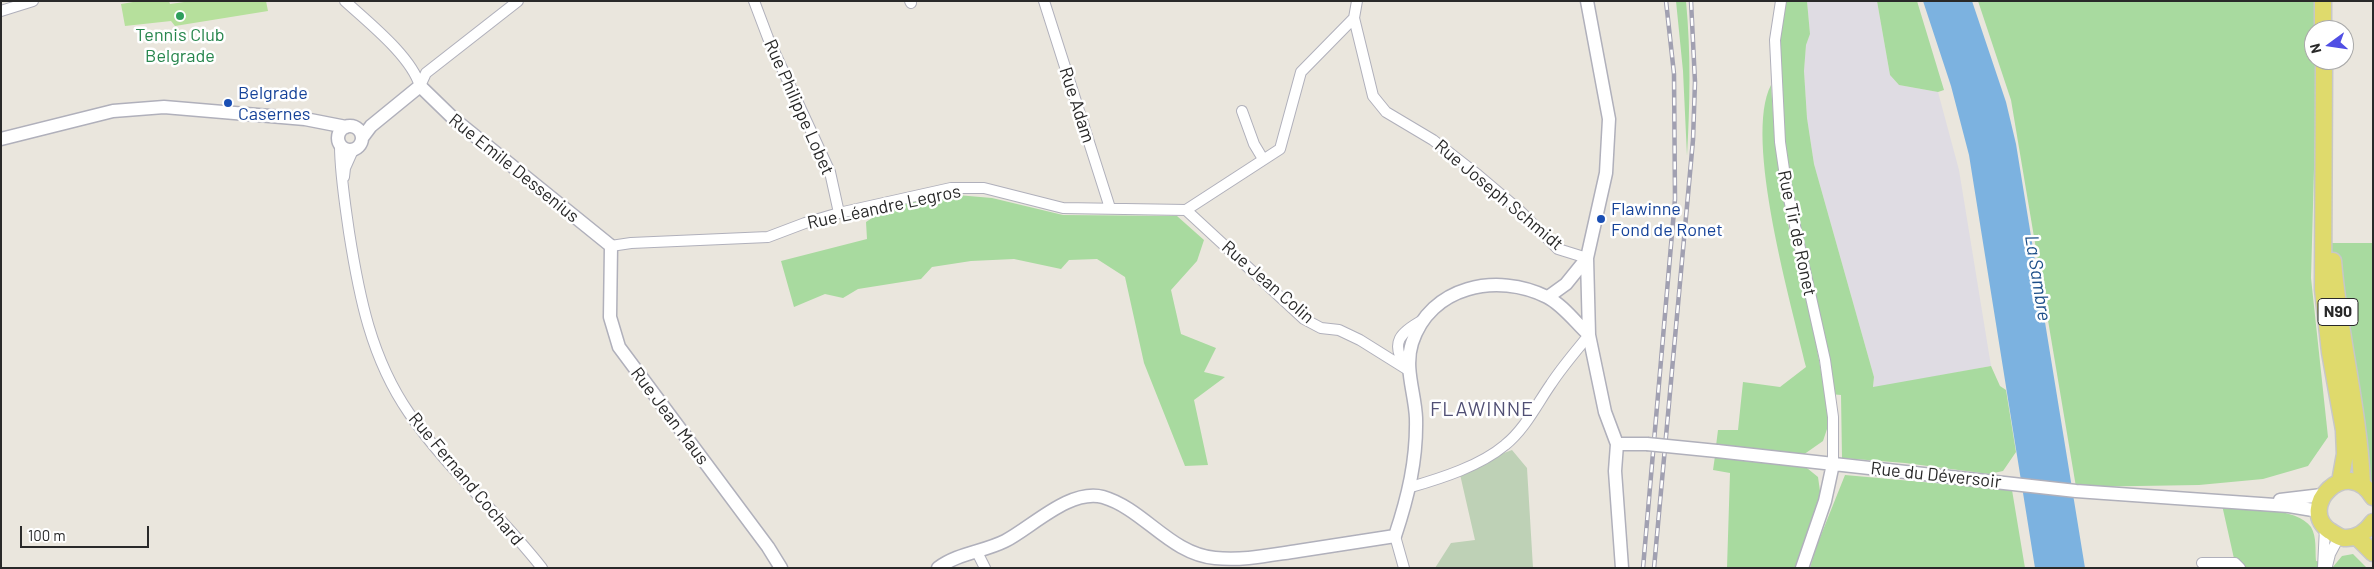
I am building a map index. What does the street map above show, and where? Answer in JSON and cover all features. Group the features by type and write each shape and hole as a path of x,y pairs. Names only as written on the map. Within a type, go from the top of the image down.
{"main road":[{"path":"2323,1 2324,20"},
{"name":"N90","path":"2324,70 2323,289 2330,352 2344,430 2345,454 2340,482"},
{"name":"N90","path":"2324,211 2331,243 2336,296 2355,413 2362,484"},
{"path":"2373,497 2362,484 2351,481 2340,482 2333,484 2322,495 2319,511 2325,528 2339,537 2356,537 2368,530 2373,522"},
{"path":"2356,537 2373,553"}],"street":[{"path":"345,1 395,49 416,73 420,86"},
{"path":"1,139 113,111 164,107 323,122 349,138 371,126 420,86 426,73 518,1"},
{"name":"Rue Philippe Lobet","path":"754,1 830,172 839,213"},
{"name":"Rue Adam","path":"1044,1 1110,208"},
{"name":"Rue Joseph Schmidt","path":"1357,1 1354,18 1373,96 1386,112 1433,140 1471,170 1517,208 1558,249 1587,258"},
{"path":"1587,1 1602,69 1609,119 1606,173 1587,258 1589,335 1605,412 1617,444 1615,471 1622,568"},
{"name":"Rue Tir de Ronet","path":"1781,1 1775,40 1780,142 1787,190 1825,360 1833,417 1833,464"},
{"path":"1,11 27,2"},
{"path":"1186,210 1280,149 1302,72 1354,18"},
{"name":"Rue Emile Dessenius","path":"420,86 454,119 611,246"},
{"path":"1242,111 1254,144 1263,159"},
{"name":"Rue Fernand Cochard","path":"349,138 340,167 357,281 367,324 389,378 408,412 427,437 542,568"},
{"name":"Rue Léandre Legros","path":"611,246 631,243 768,237 839,213 951,188 984,188 1063,208 1186,210"},
{"name":"Rue Jean Colin","path":"1186,210 1304,319 1321,328 1339,330 1360,340 1408,370"},
{"name":"Rue Jean Maus","path":"611,246 610,317 619,347 768,547 780,568"},
{"path":"1548,298 1566,284 1587,258"},
{"path":"1404,568 1395,536 1411,487 1416,453 1414,396 1408,370 1411,344 1423,320 1446,299 1477,286 1493,283 1519,287 1548,298 1589,335"},
{"path":"1411,487 1492,455 1506,444 1525,423 1552,382 1589,335"},
{"name":"Rue du Déversoir","path":"1617,444 1647,444 1717,451 2088,492 2255,503 2319,511"},
{"path":"1802,568 1825,501 1833,464"},
{"name":"Rue du Déversoir","path":"2255,503 2322,495"},
{"path":"938,568 960,556 1004,542 1059,507 1077,499 1096,497 1102,497 1122,507 1186,550 1214,558 1249,558 1395,536"},
{"path":"2322,568 2325,528"},
{"path":"2326,568 2330,554 2339,537"},
{"path":"977,552 985,568"},
{"path":"2202,563 2235,563 2240,568"}],"shaded area":[{"path":"1807,1 1877,1 1890,75 1899,85 1938,92 1959,170 1991,366 1873,388 1874,377 1814,164 1807,118 1804,71 1806,45 1810,34"}],"green space":[{"name":"Tennis Club Belgrade","path":"139,1 169,1 170,4 191,1 266,1 268,11 175,26 171,21 125,26 121,4"},
{"path":"1676,1 1686,1 1688,21 1690,79 1687,156 1683,71"},
{"path":"1781,1 1807,1 1810,34 1806,45 1804,71 1807,118 1814,164 1874,377 1873,387 1991,366 2000,386 2006,390 2016,452 2003,471 1989,474 1905,463 1842,458 1841,395 1830,394 1787,190 1775,40"},
{"path":"1877,1 1917,1 1944,90 1938,92 1899,85 1890,75"},
{"path":"1978,1 2319,1 2318,20 2304,20 2304,70 2317,70 2311,278 2328,437 2308,466 2263,479 2199,485 2076,487 2011,100"},
{"path":"1771,85 1775,141 1788,224 1811,317 1830,420 1823,441 1803,455 1716,446 1718,430 1738,430 1743,382 1780,387 1806,367 1781,265 1766,181 1763,143 1764,110"},
{"path":"957,195 992,198 1063,215 1177,216 1204,240 1197,261 1171,290 1181,334 1216,348 1204,372 1225,377 1194,400 1208,465 1185,466 1144,363 1125,277 1097,259 1069,260 1061,269 1014,259 971,261 932,267 921,279 858,289 843,298 825,294 794,307 781,261 867,239 866,222 892,205"},
{"path":"2331,243 2373,243 2373,497 2336,296"},
{"path":"1512,450 1527,468 1533,568 1435,568 1451,543 1475,540 1459,470"},
{"path":"1715,456 1802,464 1818,477 1821,498 1798,568 1727,568 1730,473 1713,470"},
{"path":"1845,475 2012,490 2025,568 1810,568 1817,545"},
{"path":"2222,505 2283,512 2304,521 2313,531 2316,561 2322,562 2322,568 2240,568 2235,563"},
{"path":"2353,554 2367,568 2332,568 2342,556"}],"water":[{"path":"1923,1 1972,1 2006,102 2016,144 2085,568 2035,568 1969,155 1951,86"}],"railway":[{"path":"1643,568 1675,199 1674,74 1666,1"},
{"path":"1654,568 1693,140 1695,82 1691,1"}],"place":[{"name":"Tennis Club Belgrade","path":"180,16"},
{"name":"Belgrade Casernes","path":"228,103"},
{"name":"Flawinne Fond de Ronet","path":"1601,219"}],"district":[{"name":"FLAWINNE","path":"1482,409"}],"water label":[{"name":"La Sambre","path":"2038,278"}]}
